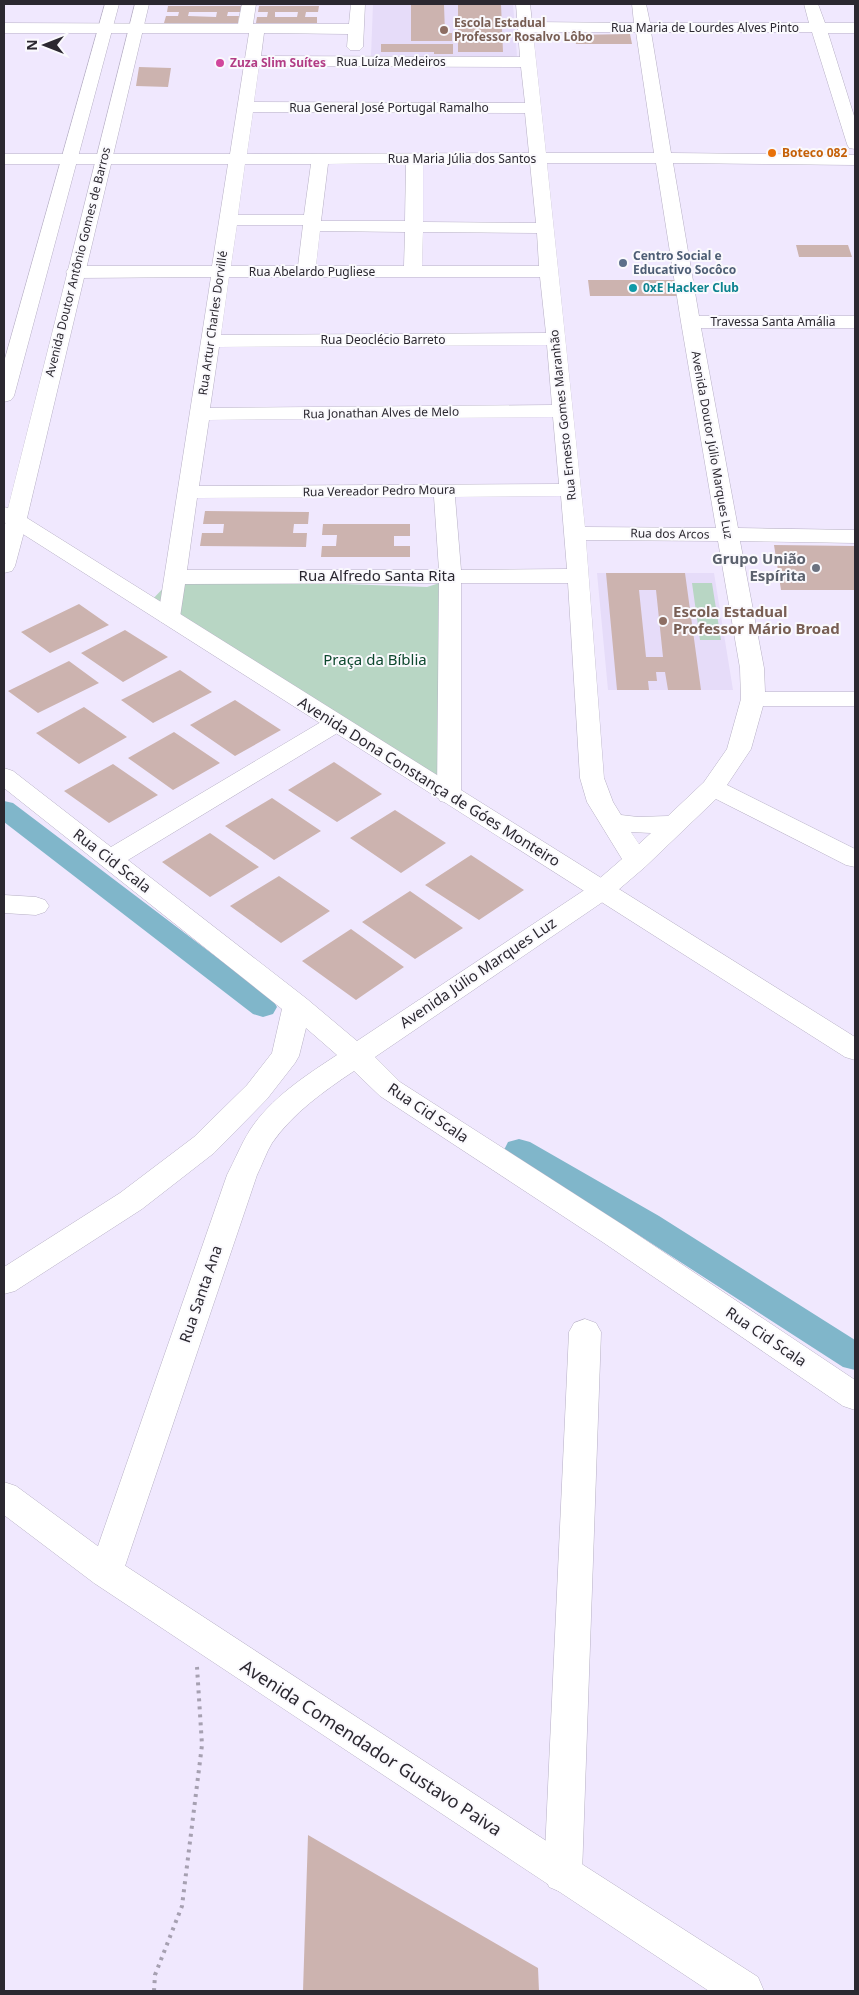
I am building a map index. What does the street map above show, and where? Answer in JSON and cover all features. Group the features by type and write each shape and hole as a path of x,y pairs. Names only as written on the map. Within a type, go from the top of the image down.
{"street":[{"path":"4,396 112,4"},
{"name":"Avenida Doutor Antônio Gomes de Barros","path":"10,517 42,408 142,4"},
{"name":"Rua Artur Charles Dorvillé","path":"169,616 252,61 249,4"},
{"path":"354,62 358,4"},
{"name":"Rua Ernesto Gomes Maranhão","path":"523,4 579,576 592,778 600,802 636,861"},
{"name":"Avenida Doutor Júlio Marques Luz","path":"601,891 636,861 713,788 739,749 753,699 752,668 690,322 639,4"},
{"path":"811,4 855,144"},
{"name":"Rua Maria de Lourdes Alves Pinto","path":"526,27 855,28"},
{"path":"4,28 356,29"},
{"name":"Rua Luíza Medeiros","path":"252,61 529,62"},
{"name":"Rua General José Portugal Ramalho","path":"245,107 534,108"},
{"name":"Rua Maria Júlia dos Santos","path":"69,160 663,158 855,160"},
{"path":"4,159 69,160"},
{"path":"306,272 320,159"},
{"path":"413,272 415,159"},
{"path":"229,220 545,228"},
{"name":"Rua Abelardo Pugliese","path":"75,272 550,271"},
{"name":"Travessa Santa Amália","path":"690,322 855,322"},
{"name":"Rua Deoclécio Barreto","path":"211,341 556,338"},
{"path":"4,409 42,408"},
{"name":"Rua Jonathan Alves de Melo","path":"200,414 563,411"},
{"path":"444,490 450,576 449,795"},
{"name":"Rua Vereador Pedro Moura","path":"188,492 571,490"},
{"path":"4,566 10,517"},
{"name":"Avenida Dona Constança de Góes Monteiro","path":"10,517 855,1050"},
{"name":"Rua dos Arcos","path":"575,533 855,536"},
{"name":"Rua Alfredo Santa Rita","path":"176,577 579,576"},
{"path":"753,699 855,699"},
{"path":"110,859 336,724"},
{"name":"Rua Cid Scala","path":"4,776 297,1006 355,1055 390,1089 623,1241 855,1397"},
{"path":"713,788 855,859"},
{"path":"611,822 638,825 675,824"},
{"name":"Avenida Júlio Marques Luz","path":"355,1055 601,891"},
{"path":"4,904 36,906"},
{"path":"4,1282 131,1201 204,1145 256,1092 284,1056 297,1006"},
{"name":"Rua Santa Ana","path":"106,1572 242,1175 261,1137 291,1103 355,1055"},
{"path":"563,1874 585,1332"},
{"name":"Avenida Comendador Gustavo Paiva","path":"4,1496 106,1572 563,1874 744,1991"}],"path":[{"path":"154,1991 155,1976 182,1906 202,1745 195,1631"}],"shaded area":[{"name":"Escola Estadual Professor Rosalvo Lôbo","path":"373,4 513,4 517,56 371,56"},
{"path":"597,573 714,573 733,690 608,690"}],"green space":[{"name":"Praça da Bíblia","path":"173,578 427,587 449,580 449,795 148,604"},
{"path":"692,583 712,583 721,640 700,640"}],"building":[{"path":"458,4 501,4 503,52 458,52"},
{"path":"411,5 444,5 445,33 452,33 452,41 411,41"},
{"path":"168,6 241,6 240,12 228,12 227,16 239,16 238,23 164,23 166,16 178,16 179,12 167,12","holes":["189,12 217,12 216,17 188,16"]},
{"path":"259,6 319,6 318,12 306,12 305,17 317,17 317,23 256,23 257,17 267,17 268,12 258,12","holes":["275,12 298,12 297,17 275,17"]},
{"path":"630,34 632,44 576,44 574,35"},
{"path":"381,44 453,44 453,54 381,52"},
{"path":"139,67 171,68 168,87 136,86"},
{"path":"796,245 848,245 852,257 799,257"},
{"name":"0xE Hacker Club","path":"588,280 675,280 678,296 590,296"},
{"path":"205,511 309,512 308,524 294,524 293,533 307,533 306,547 200,546 202,533 223,533 224,524 203,524"},
{"path":"323,524 410,524 410,536 394,536 394,546 410,546 410,557 321,557 322,546 336,546 337,535 322,535"},
{"name":"Grupo União Espírita","path":"774,545 855,546 855,590 781,590"},
{"path":"606,573 685,573 701,690 668,690 665,672 656,672 657,681 648,681 649,690 617,690","holes":["639,590 656,590 663,657 646,657"]},
{"path":"79,604 109,625 50,653 21,632"},
{"path":"125,630 168,657 123,682 81,653"},
{"path":"69,661 99,683 38,713 8,691"},
{"path":"180,670 212,692 153,723 121,700"},
{"path":"235,700 281,730 235,756 190,725"},
{"path":"84,707 127,737 79,764 36,733"},
{"path":"174,732 220,763 173,790 128,758"},
{"path":"334,762 382,794 337,822 288,790"},
{"path":"113,764 158,795 109,823 64,791"},
{"path":"272,798 321,831 274,860 225,826"},
{"path":"395,810 446,843 401,873 350,838"},
{"path":"210,833 259,867 210,897 162,862"},
{"path":"471,855 524,890 479,920 425,885"},
{"path":"279,876 330,911 281,943 230,906"},
{"path":"410,891 463,928 415,959 362,922"},
{"path":"351,929 404,967 356,1000 302,961"},
{"path":"308,1835 538,1968 539,1991 303,1991"}],"waterway":[{"path":"4,809 263,1007"},
{"path":"519,1150 648,1225 855,1357"}],"place":[{"name":"Escola Estadual Professor Rosalvo Lôbo","path":"444,30"},
{"name":"Zuza Slim Suítes","path":"220,63"},
{"name":"Boteco 082","path":"772,153"},
{"name":"Centro Social e Educativo Socôco","path":"623,263"},
{"name":"0xE Hacker Club","path":"633,288"},
{"name":"Grupo União Espírita","path":"816,568"},
{"name":"Escola Estadual Professor Mário Broad","path":"663,621"}]}
